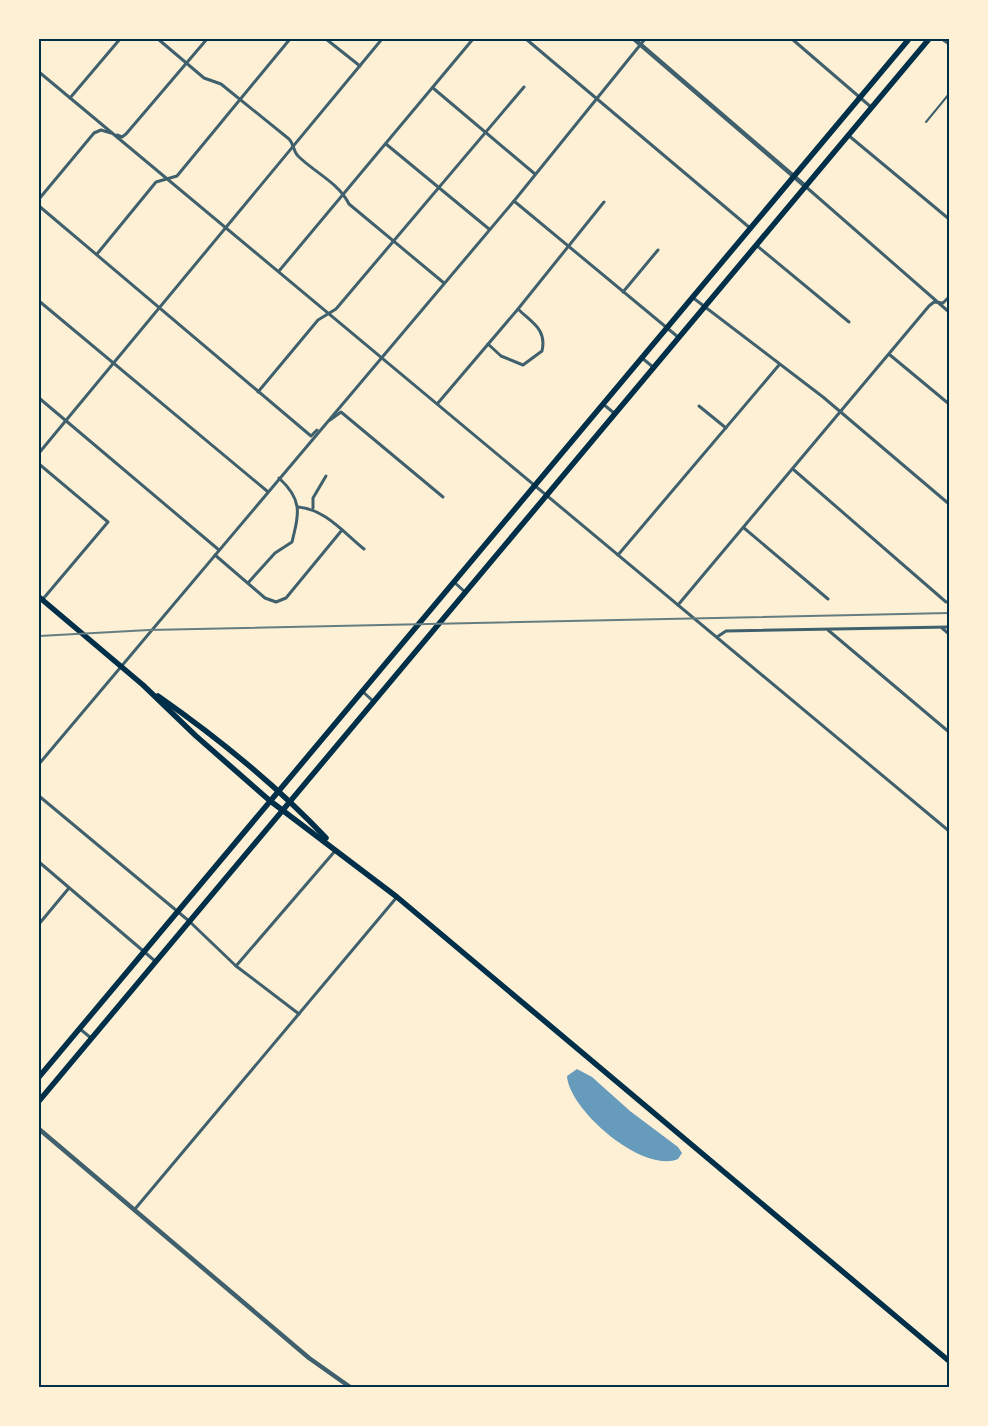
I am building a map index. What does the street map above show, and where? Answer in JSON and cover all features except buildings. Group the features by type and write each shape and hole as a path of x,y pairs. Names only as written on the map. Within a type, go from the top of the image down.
{"main road":[{"path":"39,1077 452,581 909,39"},
{"path":"39,1101 929,39"},
{"path":"40,599 143,685 196,736 269,800 397,897 949,1361"},
{"path":"143,685 191,719 278,790 336,849"}],"street":[{"path":"70,98 120,39"},
{"path":"158,39 204,78 221,84 294,145 298,155 344,194 349,204 444,283"},
{"path":"39,199 94,133 101,130 122,136 126,134 207,39"},
{"path":"97,254 156,182 177,176 290,39"},
{"path":"326,39 360,66"},
{"path":"39,453 382,39"},
{"path":"279,271 473,39"},
{"path":"526,39 750,228"},
{"path":"634,39 949,312"},
{"path":"39,764 120,665 514,201 645,39"},
{"path":"792,39 871,107"},
{"path":"942,39 949,44"},
{"path":"39,72 382,356 949,832"},
{"path":"258,392 318,320 331,314 394,242 524,87"},
{"path":"433,88 536,174"},
{"path":"848,135 949,219"},
{"path":"386,144 489,229"},
{"path":"514,201 567,247 678,337"},
{"path":"438,403 518,309 604,202"},
{"path":"39,206 311,436 340,412 443,497"},
{"path":"756,245 849,322"},
{"path":"623,292 658,250"},
{"path":"692,296 842,412 949,504"},
{"path":"678,605 794,470 929,306 938,302 943,303 949,297"},
{"path":"39,301 267,492"},
{"path":"488,344 501,356 523,365 542,351 544,340 542,332 518,309"},
{"path":"890,355 949,404"},
{"path":"641,357 653,367"},
{"path":"618,555 779,365"},
{"path":"39,398 219,550"},
{"path":"602,403 614,413"},
{"path":"699,406 726,428"},
{"path":"39,464 108,522 40,599"},
{"path":"794,470 946,602"},
{"path":"313,508 315,494 326,476"},
{"path":"248,583 275,553 292,542 298,507 292,490 279,478"},
{"path":"298,507 313,508 364,549"},
{"path":"744,528 828,599"},
{"path":"215,555 271,601 281,601 286,598 342,530"},
{"path":"452,581 465,592"},
{"path":"941,627 949,634"},
{"path":"717,637 726,631 949,627"},
{"path":"827,630 949,732"},
{"path":"361,691 373,701"},
{"path":"39,796 177,910 236,966 299,1014"},
{"path":"236,966 336,849"},
{"path":"39,862 155,961"},
{"path":"39,924 69,888"},
{"path":"134,1209 397,897"},
{"path":"79,1028 91,1038"},
{"path":"39,1129 309,1358 350,1387"}],"lane":[{"path":"926,122 949,94"}],"water":[{"path":"577,1069 592,1077 630,1111 678,1147 682,1153 678,1159 663,1161 646,1157 610,1136 580,1105 571,1090 567,1076"}],"railway":[{"path":"39,636 149,630 949,613"}]}
